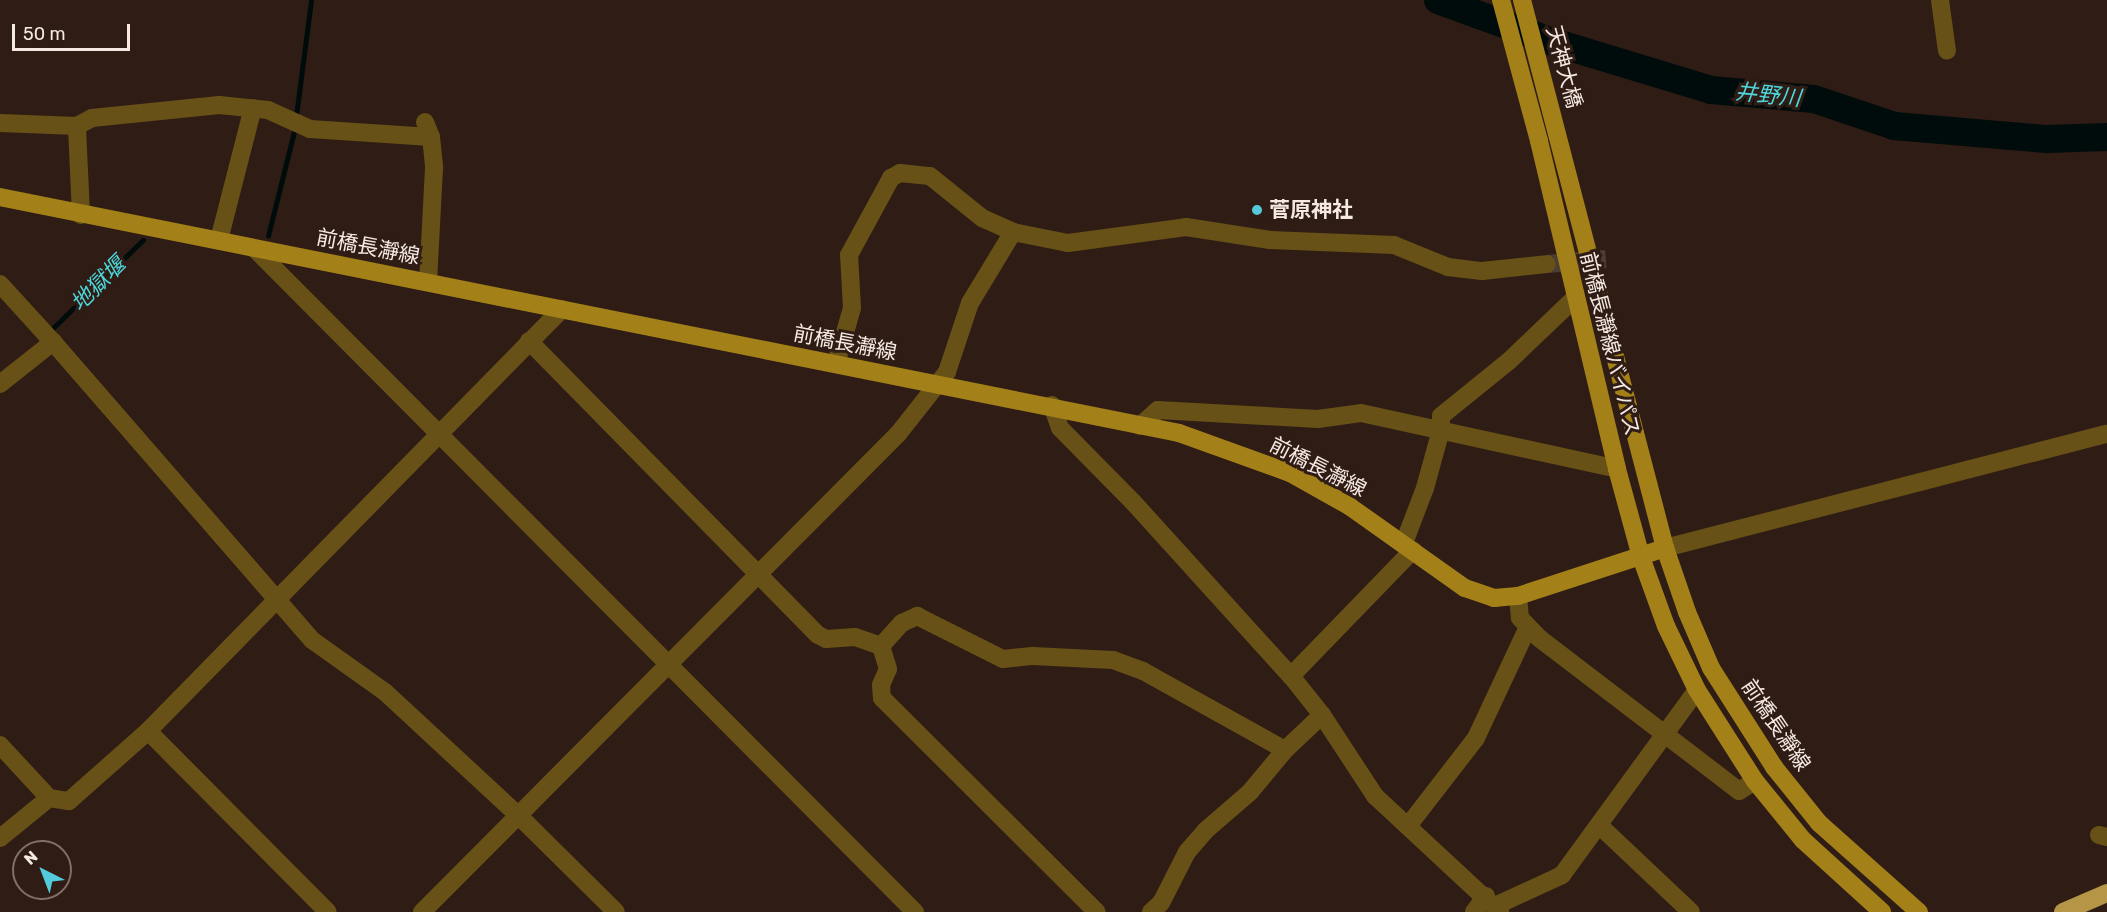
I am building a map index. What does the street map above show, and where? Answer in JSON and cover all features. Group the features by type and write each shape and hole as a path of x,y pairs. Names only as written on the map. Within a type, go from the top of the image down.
{"highway":[{"path":"2063,912 2107,893"}],"main road":[{"name":"天神大橋","path":"1501,0 1539,141"},
{"name":"天神大橋","path":"1522,0 1562,146"},
{"name":"前橋長瀞線バイパス","path":"1539,141 1575,298 1641,557"},
{"name":"前橋長瀞線バイパス","path":"1562,146 1665,548"},
{"name":"前橋長瀞線","path":"0,197 81,215 219,240 1052,405 1209,441 1290,473 1409,546 1465,588 1494,598 1518,596 1665,548 1687,612 1712,668 1774,767 1819,823 1919,912"},
{"path":"1641,557 1666,626 1697,690 1755,781 1803,840 1882,912"}],"street":[{"path":"1940,0 1947,51"},
{"path":"0,123 77,126 92,118 219,105 253,108 295,121 428,130 434,188 428,281"},
{"path":"219,240 253,108"},
{"path":"77,126 81,215"},
{"path":"837,364 852,308 849,255 891,178 900,173 930,176 982,218 1013,232 1068,243 1186,227 1270,240 1394,245 1448,267 1482,271 1547,264"},
{"path":"422,912 898,434 947,372 970,303 1013,232"},
{"path":"254,248 915,912"},
{"path":"0,284 312,640 385,692 519,816 616,912"},
{"path":"1291,676 1409,546 1441,430 1441,416 1509,361 1575,298"},
{"path":"0,745 49,798 69,801 148,731 562,309"},
{"path":"529,341 758,575 826,639 855,637 881,646 888,661 881,686 882,698 1097,912"},
{"path":"0,384 52,342"},
{"path":"1052,405 1060,428 1133,501 1291,676 1322,715 1375,796 1494,905"},
{"path":"1140,426 1158,410 1318,419 1361,412 1617,469"},
{"path":"1665,548 2107,434"},
{"path":"1518,596 1520,618 1527,629 1739,791 1755,781"},
{"path":"881,646 902,623 917,616 1003,659 1033,656 1113,660 1143,671 1285,750"},
{"path":"1408,826 1476,738 1527,629"},
{"path":"1474,912 1562,876 1697,690"},
{"path":"1151,912 1161,903 1187,852 1250,792 1285,750 1322,715"},
{"path":"148,731 328,912"},
{"path":"0,838 49,798"},
{"path":"1600,826 1691,912"}],"waterway":[{"path":"296,116 311,0"},
{"name":"井野川","path":"1438,0 1553,42 1711,90 1814,99 1894,126 2047,139 2107,137"},
{"path":"268,236 295,128"},
{"name":"地獄堰","path":"52,329 143,240"}],"tunnel":[{"path":"1547,264 1606,259"}],"place":[{"name":"菅原神社","path":"1257,210"}]}
